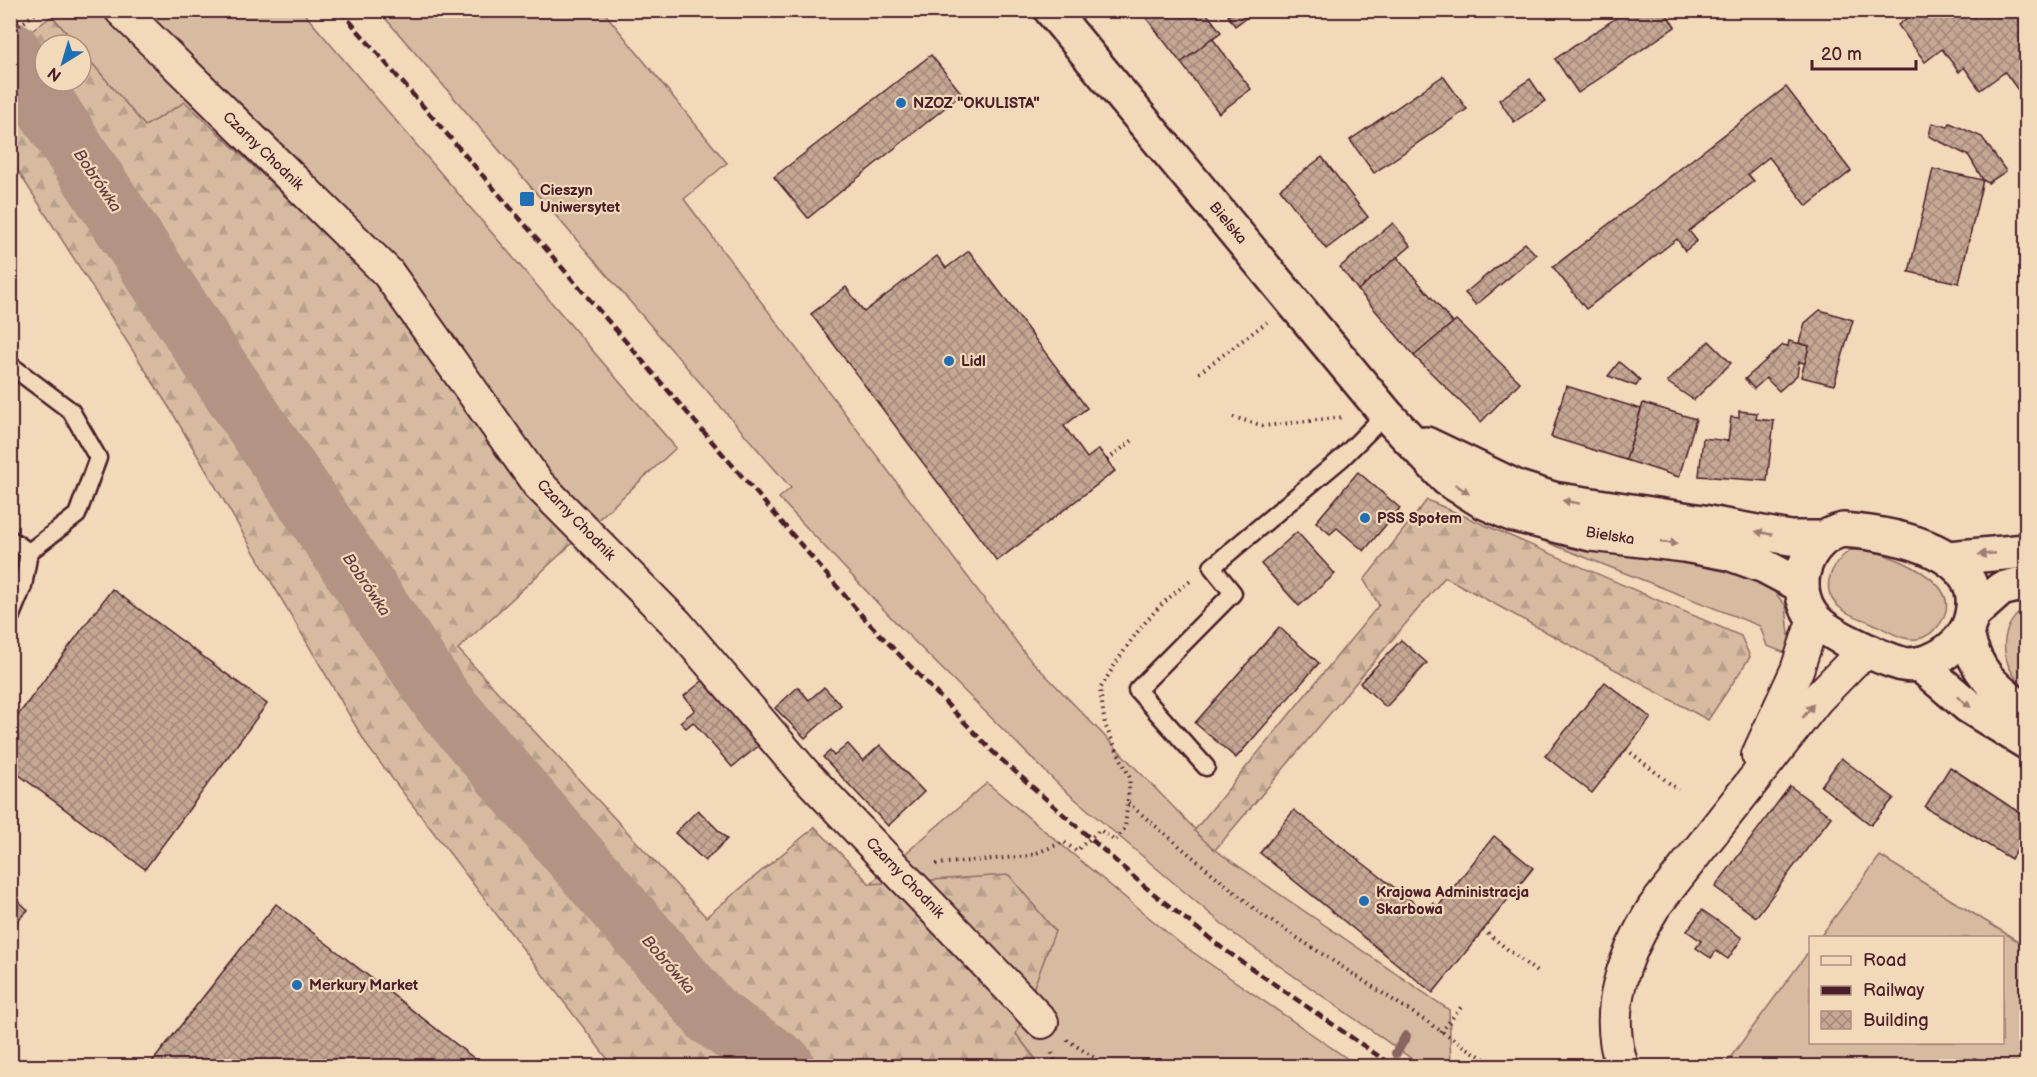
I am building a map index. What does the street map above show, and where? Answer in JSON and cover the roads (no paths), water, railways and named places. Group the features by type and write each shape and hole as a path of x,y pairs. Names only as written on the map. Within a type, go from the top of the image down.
{"street":[{"name":"Czarny Chodnik","path":"121,10 388,273 538,484 676,623 803,772 1042,1022"},
{"name":"Bielska","path":"1051,10 1396,424 1447,479 1482,501 1511,514 1591,534 1684,544 1728,553 1764,566 1802,586"},
{"name":"Bielska","path":"1396,424 1518,488 1553,499 1790,538 1821,538"},
{"path":"2026,583 2001,589 1970,624 1941,657 1919,664 1903,664 1826,628 1814,618 1802,586 1806,562 1821,538 1843,530 1879,533 1924,545 1948,558 1963,573 1970,588 1970,624 1971,651 1980,669 1996,688 2026,712"},
{"path":"1948,558 2026,551"},
{"path":"1733,807 1797,670 1814,618"},
{"path":"1622,1066 1615,1020 1620,975 1627,956 1654,908 1831,684 1854,661 1871,651"},
{"path":"1919,664 1968,706 2026,742"}],"lane":[{"path":"10,366 70,411 98,458 77,515 29,552 23,586 10,618"},
{"path":"1206,767 1137,690 1233,593 1212,567 1342,458 1396,424"},
{"path":"10,539 29,552"}],"waterway":[{"name":"Bobrówka","path":"10,51 199,340 443,702 712,1016 784,1066"},
{"path":"1396,1053 1406,1036"}],"railway":[{"path":"340,10 865,619 993,752 1144,886 1222,948 1393,1066"}],"place":[{"name":"NZOZ \"OKULISTA\"","path":"901,103"},
{"name":"Cieszyn Uniwersytet","path":"527,199"},
{"name":"Lidl","path":"949,361"},
{"name":"PSS Społem","path":"1365,518"},
{"name":"Krajowa Administracja Skarbowa","path":"1364,901"},
{"name":"Merkury Market","path":"297,985"}]}
